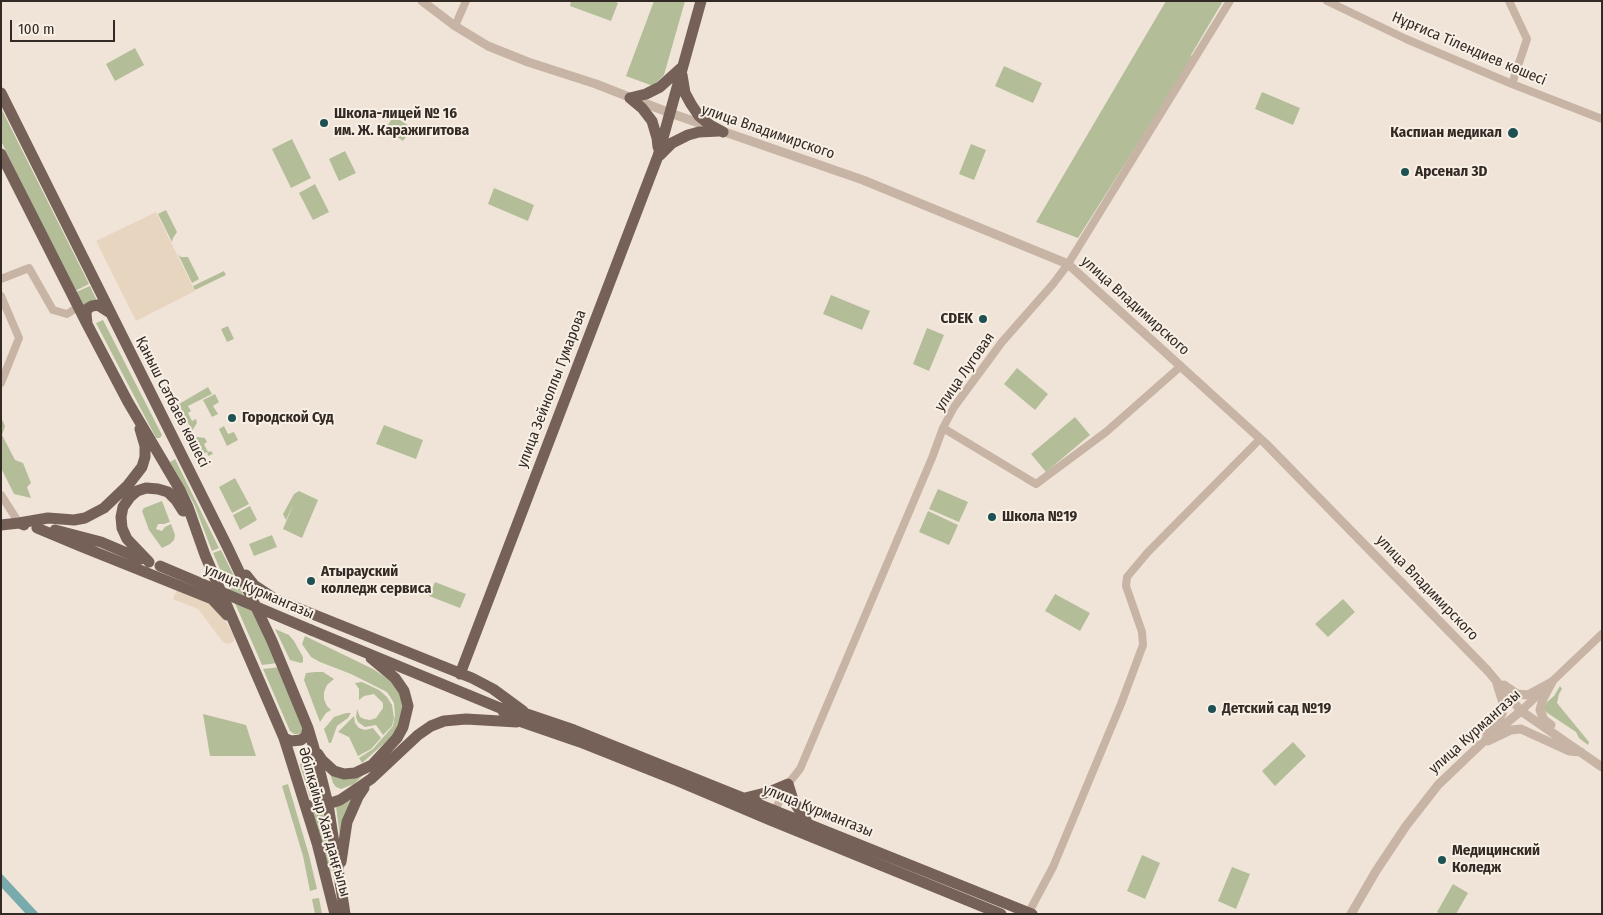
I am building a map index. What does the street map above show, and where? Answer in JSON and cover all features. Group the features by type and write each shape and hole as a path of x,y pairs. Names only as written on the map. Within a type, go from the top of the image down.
{"main road":[{"name":"улица Зейноллы Гумарова","path":"460,674 658,156 701,1"},
{"path":"630,98 646,94 660,87 682,67"},
{"path":"682,67 684,86 691,104 699,116 723,132"},
{"name":"Қаныш Сәтбаев көшесі","path":"1,93 236,565 262,619 308,728"},
{"path":"630,98 642,108 652,122 657,138 658,156"},
{"path":"658,156 672,144 688,135 711,130 723,132"},
{"path":"1,154 128,402 143,436 145,457 142,467 128,485 104,508 84,518 74,520 39,519 19,523"},
{"path":"87,324 87,309 92,306 103,306 110,313"},
{"path":"128,402 180,490 204,554 284,738 291,741 301,740 306,736 308,728"},
{"path":"152,440 160,442 167,438 169,432"},
{"path":"154,564 127,539 120,518 123,507 130,497 146,488 168,492 176,500 204,554"},
{"name":"улица Курмангазы","path":"1,525 19,523 37,528 50,528 101,542 500,708 509,716 524,718 586,740 707,788 1001,914"},
{"path":"37,528 212,599 233,623"},
{"path":"236,565 254,585 276,599 493,689 524,718"},
{"path":"314,748 322,760 334,771 344,774 355,773 372,765 397,738 403,727 408,706 404,691 395,678 360,650"},
{"path":"305,804 312,807 340,800 371,779 418,735 431,726 444,721 466,719 498,722 524,718"},
{"name":"Әбілқайыр Хан даңғылы","path":"308,728 328,804 345,914"},
{"name":"Әбілқайыр Хан даңғылы","path":"284,738 305,804 335,914"},
{"path":"339,881 342,846 347,822 358,797 371,779"},
{"path":"745,798 769,792 788,784 793,800 807,822"},
{"name":"улица Курмангазы","path":"707,788 745,798 773,815 807,822 1031,913"}],"street":[{"name":"улица Владимирского","path":"422,1 455,26 488,46 723,132 863,180 1068,264 1260,439 1496,679 1521,711 1602,767"},
{"path":"455,26 466,1"},
{"name":"улица Луговая","path":"773,815 788,784 800,769 943,428 954,407 1002,342 1068,264 1230,1"},
{"name":"Нұрғиса Тілендиев көшесі","path":"1328,1 1337,3 1406,39 1512,84 1602,119"},
{"path":"1509,1 1527,39 1512,84"},
{"path":"1,279 30,268 53,310 66,314 78,307"},
{"path":"1,296 19,338 1,383"},
{"path":"943,428 1036,484 1106,432 1181,366"},
{"path":"1031,913 1053,867 1121,704 1143,645 1142,632 1126,586 1127,577 1148,552 1260,439"},
{"path":"1,495 19,523"},
{"name":"улица Курмангазы","path":"1351,914 1376,871 1438,785 1483,742 1521,711 1602,634"},
{"path":"1496,679 1517,694 1528,695 1552,682"},
{"path":"1483,742 1502,714 1503,704 1496,679"},
{"path":"1552,682 1540,710 1544,720 1574,742 1581,752"},
{"path":"1483,742 1512,730 1521,729 1568,751 1581,752"}],"green space":[{"path":"571,1 614,1 618,3 611,21 570,6"},
{"path":"654,1 685,1 664,75 653,86 626,76"},
{"path":"1166,1 1223,1 1191,55 1192,58 1078,238 1036,222"},
{"path":"135,48 144,65 115,81 106,64"},
{"path":"1004,66 1042,83 1033,103 995,86"},
{"path":"1262,92 1300,108 1293,125 1255,109"},
{"path":"1,108 89,284 75,291 1,141"},
{"path":"394,116 412,128 403,141 385,129"},
{"path":"292,139 311,178 291,188 272,149"},
{"path":"971,144 986,150 974,180 959,174"},
{"path":"345,151 356,173 339,181 329,159"},
{"path":"315,184 329,212 313,220 299,193"},
{"path":"494,188 534,205 528,221 488,204"},
{"path":"166,210 177,232 172,242 158,214"},
{"path":"178,254 181,257 188,257 199,279 192,283"},
{"path":"224,271 226,275 195,290 193,286"},
{"path":"90,286 97,301 83,308 76,292"},
{"path":"831,295 870,311 862,330 823,314"},
{"path":"103,320 162,435 160,438 156,438 96,323"},
{"path":"228,326 234,339 227,342 221,329"},
{"path":"927,328 944,335 929,371 913,364"},
{"path":"1017,368 1048,394 1035,410 1004,384"},
{"path":"208,387 212,394 188,406 191,411 188,413 192,421 196,419 197,423 192,431 179,404"},
{"path":"215,394 219,402 213,406 218,414 212,417 203,400"},
{"path":"1,417 5,426 2,435 15,460 23,463 31,483 27,487 31,498 14,494 1,468"},
{"path":"1075,417 1090,435 1046,472 1031,454"},
{"path":"384,425 423,440 416,459 376,444"},
{"path":"224,426 228,434 234,432 238,440 227,446 219,429"},
{"path":"197,437 205,438 207,442 204,444 208,452 211,451 213,454 208,456 207,452 203,454"},
{"path":"175,459 219,548 212,551 194,504 170,462"},
{"path":"235,478 249,504 232,513 219,487"},
{"path":"938,489 968,502 959,522 929,509"},
{"path":"299,491 318,500 302,538 283,529 294,503 286,520 283,514 294,494"},
{"path":"162,501 170,522 158,524 156,529 162,531 171,524 175,535 174,540 170,544 162,548 149,530 142,511 144,508"},
{"path":"250,506 257,520 240,530 233,515"},
{"path":"928,511 958,525 949,545 919,532"},
{"path":"272,535 277,547 254,556 249,544"},
{"path":"221,550 278,663 262,665 213,553"},
{"path":"435,582 466,594 460,608 429,596"},
{"path":"1055,594 1090,613 1080,631 1045,611"},
{"path":"1343,599 1355,612 1328,637 1315,624"},
{"path":"275,629 289,635 303,657 303,662 290,660"},
{"path":"305,636 373,669 397,685 405,704 396,733 362,763 359,758 373,749 393,726 395,715 394,703 387,692 311,657 302,644"},
{"path":"280,667 304,726 303,731 299,734 294,734 290,731 263,669"},
{"path":"323,672 334,679 327,685 324,692 324,699 331,710 326,713 320,722 304,680 306,673"},
{"path":"362,682 379,690 392,705 394,718 392,726 383,735 376,725 365,727 358,722 356,717 357,709 360,717 364,719 376,718 383,708 383,703 374,694 364,696 359,700 359,689 355,683"},
{"path":"1560,686 1562,689 1557,703 1589,742 1588,745 1579,738 1576,732 1544,709 1547,702 1554,696"},
{"path":"351,713 348,718 337,726 331,743 329,743 324,729 334,717"},
{"path":"203,714 246,725 256,756 210,756"},
{"path":"354,716 355,723 359,728 365,730 373,728 381,738 371,749 358,756 349,737 338,732"},
{"path":"1293,742 1306,756 1275,786 1262,771"},
{"path":"308,757 314,760 322,793 317,798 310,797 300,765 301,761"},
{"path":"329,770 365,773 354,784 341,789 333,783"},
{"path":"288,784 317,889 310,891 303,856 282,786"},
{"path":"355,795 340,838 336,806"},
{"path":"323,811 335,905 312,813"},
{"path":"1142,855 1160,863 1145,899 1127,891"},
{"path":"1232,867 1250,874 1236,909 1218,901"},
{"path":"1453,884 1468,893 1456,914 1440,914 1437,912"},
{"path":"319,898 322,914 315,914 312,899"}],"shaded area":[{"path":"156,212 195,291 136,321 96,241"},
{"path":"177,589 212,604 224,618 234,636 234,641 227,644 223,642 198,609 173,599"}],"water":[{"path":"1,873 39,914 26,914 1,887"}],"place":[{"name":"Школа-лицей № 16 им. Ж. Каражигитова","path":"324,123"},
{"name":"Каспиан медикал","path":"1513,133"},
{"name":"Арсенал 3D","path":"1405,172"},
{"name":"CDEK","path":"983,319"},
{"name":"Городской Суд","path":"232,418"},
{"name":"Школа №19","path":"992,517"},
{"name":"Атырауский колледж сервиса","path":"311,581"},
{"name":"Детский сад №19","path":"1212,709"},
{"name":"Медицинский Коледж","path":"1442,860"}]}
